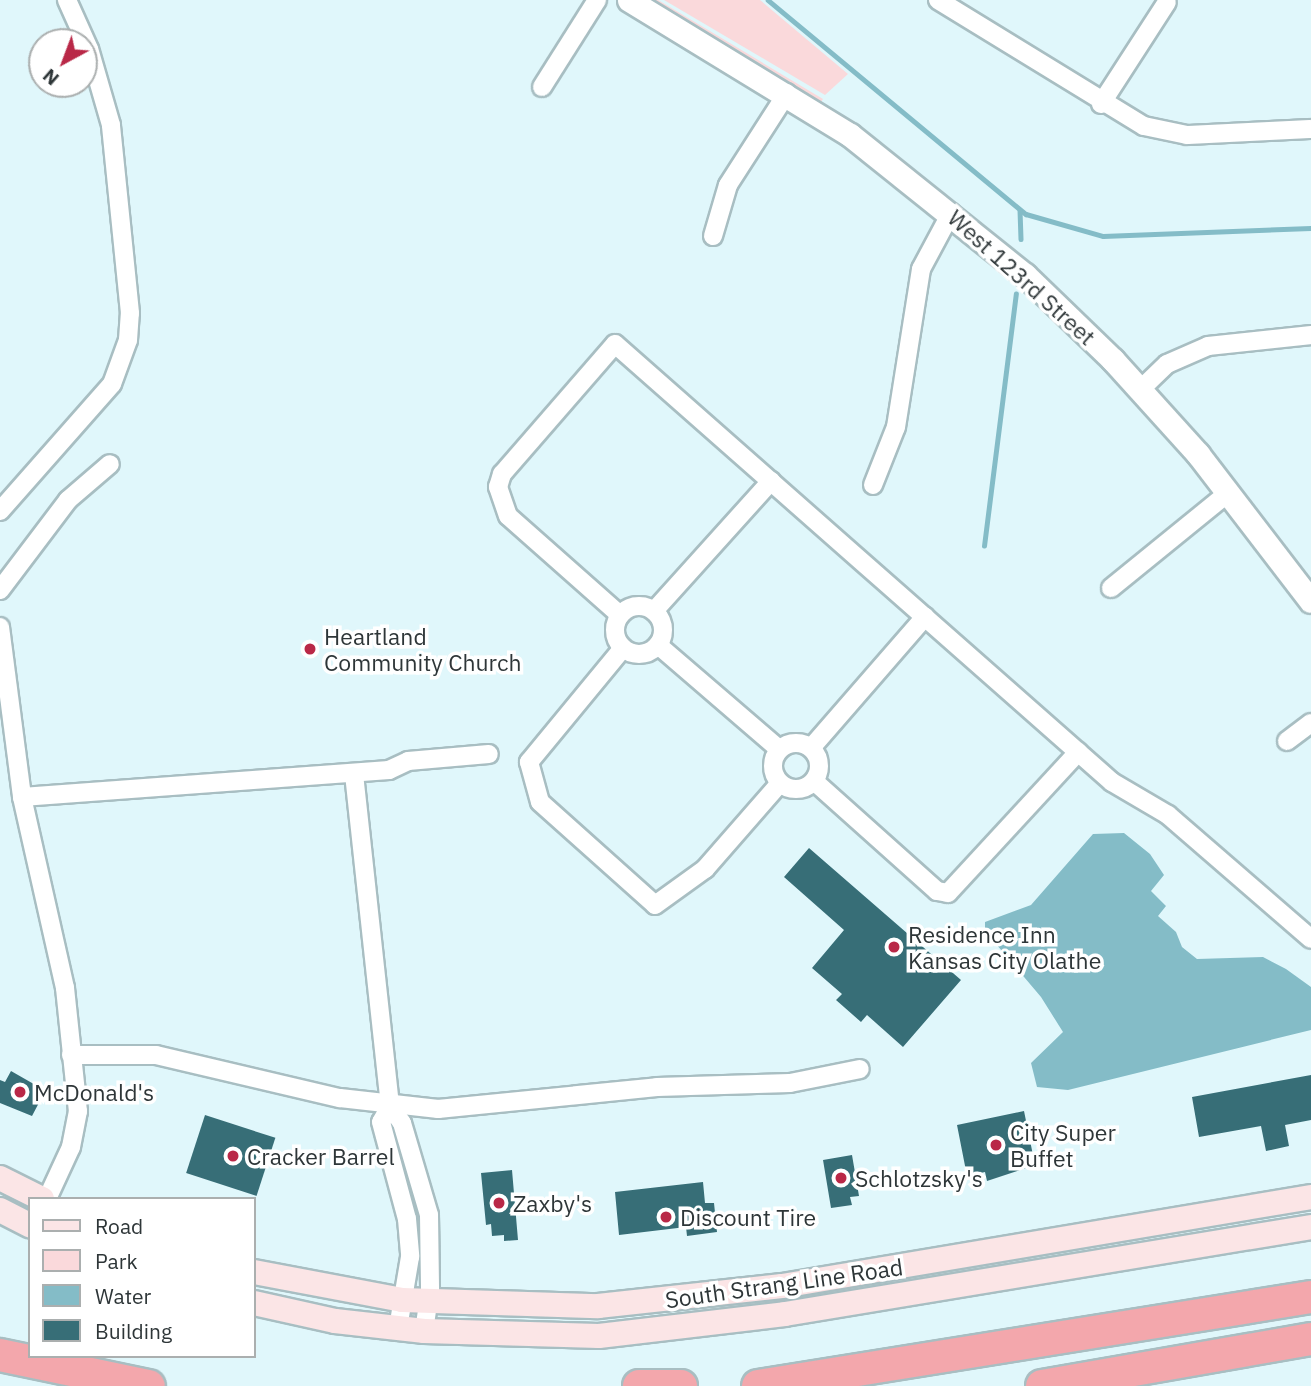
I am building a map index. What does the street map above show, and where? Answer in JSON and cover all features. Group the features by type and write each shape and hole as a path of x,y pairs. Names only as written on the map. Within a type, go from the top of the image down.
{"highway":[{"path":"758,1386 1311,1297"},
{"path":"1042,1386 1311,1339"},
{"path":"0,1355 149,1386"},
{"path":"639,1386 681,1386"}],"main road":[{"path":"0,1178 38,1197"},
{"name":"South Strang Line Road","path":"256,1272 428,1303 544,1308 675,1299 1164,1225 1311,1197"},
{"path":"0,1210 28,1224"},
{"name":"South Strang Line Road","path":"256,1303 424,1331 543,1337 666,1331 1183,1252 1311,1227"}],"street":[{"path":"0,511 112,384 128,340 111,125 67,0"},
{"path":"542,87 597,0"},
{"name":"West 123rd Street","path":"629,0 787,93 951,213 1025,275 1141,389 1229,492 1311,601"},
{"path":"938,0 1101,104 1144,126 1187,135 1311,129"},
{"path":"1101,104 1167,2"},
{"path":"713,236 728,184 787,93"},
{"path":"873,485 896,427 921,269 951,213"},
{"path":"1141,389 1167,364 1208,346 1311,335"},
{"path":"620,615 508,516 498,487 502,474 615,344 1112,782 1168,815 1311,939"},
{"path":"0,590 68,500 110,464"},
{"path":"654,611 771,481"},
{"path":"1111,588 1229,492"},
{"path":"640,606 654,611 663,624 658,645 641,654 623,648 615,630 620,615 640,606"},
{"path":"811,748 925,617"},
{"path":"0,626 22,797 65,988 78,1111 71,1147 48,1197"},
{"path":"658,645 779,749"},
{"path":"623,648 532,752 530,772 540,803 655,905 705,869 780,783"},
{"path":"1287,741 1311,723"},
{"path":"795,742 811,748 819,768 814,781 801,789 780,783 772,763 779,749 795,742"},
{"path":"814,781 937,891 947,893 1078,752"},
{"path":"22,797 354,774 489,754"},
{"path":"354,774 390,1106 402,1123 429,1215 428,1303 424,1331"},
{"path":"71,1055 156,1055 390,1106 479,1108 657,1087 790,1083 860,1069"},
{"path":"390,1106 381,1122 407,1219 410,1256 398,1328"}],"green space":[{"path":"652,0 658,0 823,99 821,102"},
{"path":"664,0 760,0 848,74 825,95"}],"water":[{"path":"1124,833 1150,854 1164,875 1151,891 1166,906 1158,916 1176,932 1182,947 1197,959 1263,957 1286,969 1311,987 1311,1030 1068,1090 1037,1087 1031,1063 1063,1032 1041,997 985,931 985,922 1031,905 1093,834"}],"building":[{"name":"Residence Inn Kansas City Olathe","path":"809,848 961,980 903,1047 867,1015 861,1022 836,1000 842,994 812,968 844,930 784,877"},
{"name":"McDonald's","path":"11,1071 39,1087 42,1097 32,1116 0,1103 0,1080 5,1082"},
{"path":"1311,1075 1311,1120 1285,1125 1289,1146 1266,1151 1261,1126 1199,1137 1192,1097"},
{"name":"City Super Buffet","path":"1024,1111 1035,1165 987,1181 985,1172 967,1176 957,1125"},
{"name":"Cracker Barrel","path":"205,1115 275,1138 257,1196 186,1173"},
{"name":"Schlotzsky's","path":"852,1155 859,1196 850,1197 852,1205 831,1208 823,1160"},
{"name":"Zaxby's","path":"512,1170 518,1240 504,1241 504,1235 492,1236 491,1224 486,1225 481,1173"},
{"name":"Discount Tire","path":"703,1182 705,1203 714,1203 717,1232 687,1236 686,1227 619,1235 615,1192"}],"waterway":[{"path":"768,0 1026,214 1103,236 1311,228"},
{"path":"1020,210 1021,239"},
{"path":"984,546 1016,294"}],"place":[{"name":"Heartland Community Church","path":"310,649"},
{"name":"Residence Inn Kansas City Olathe","path":"894,947"},
{"name":"McDonald's","path":"20,1092"},
{"name":"City Super Buffet","path":"996,1145"},
{"name":"Cracker Barrel","path":"233,1156"},
{"name":"Schlotzsky's","path":"841,1178"},
{"name":"Zaxby's","path":"499,1203"},
{"name":"Discount Tire","path":"666,1217"}]}
